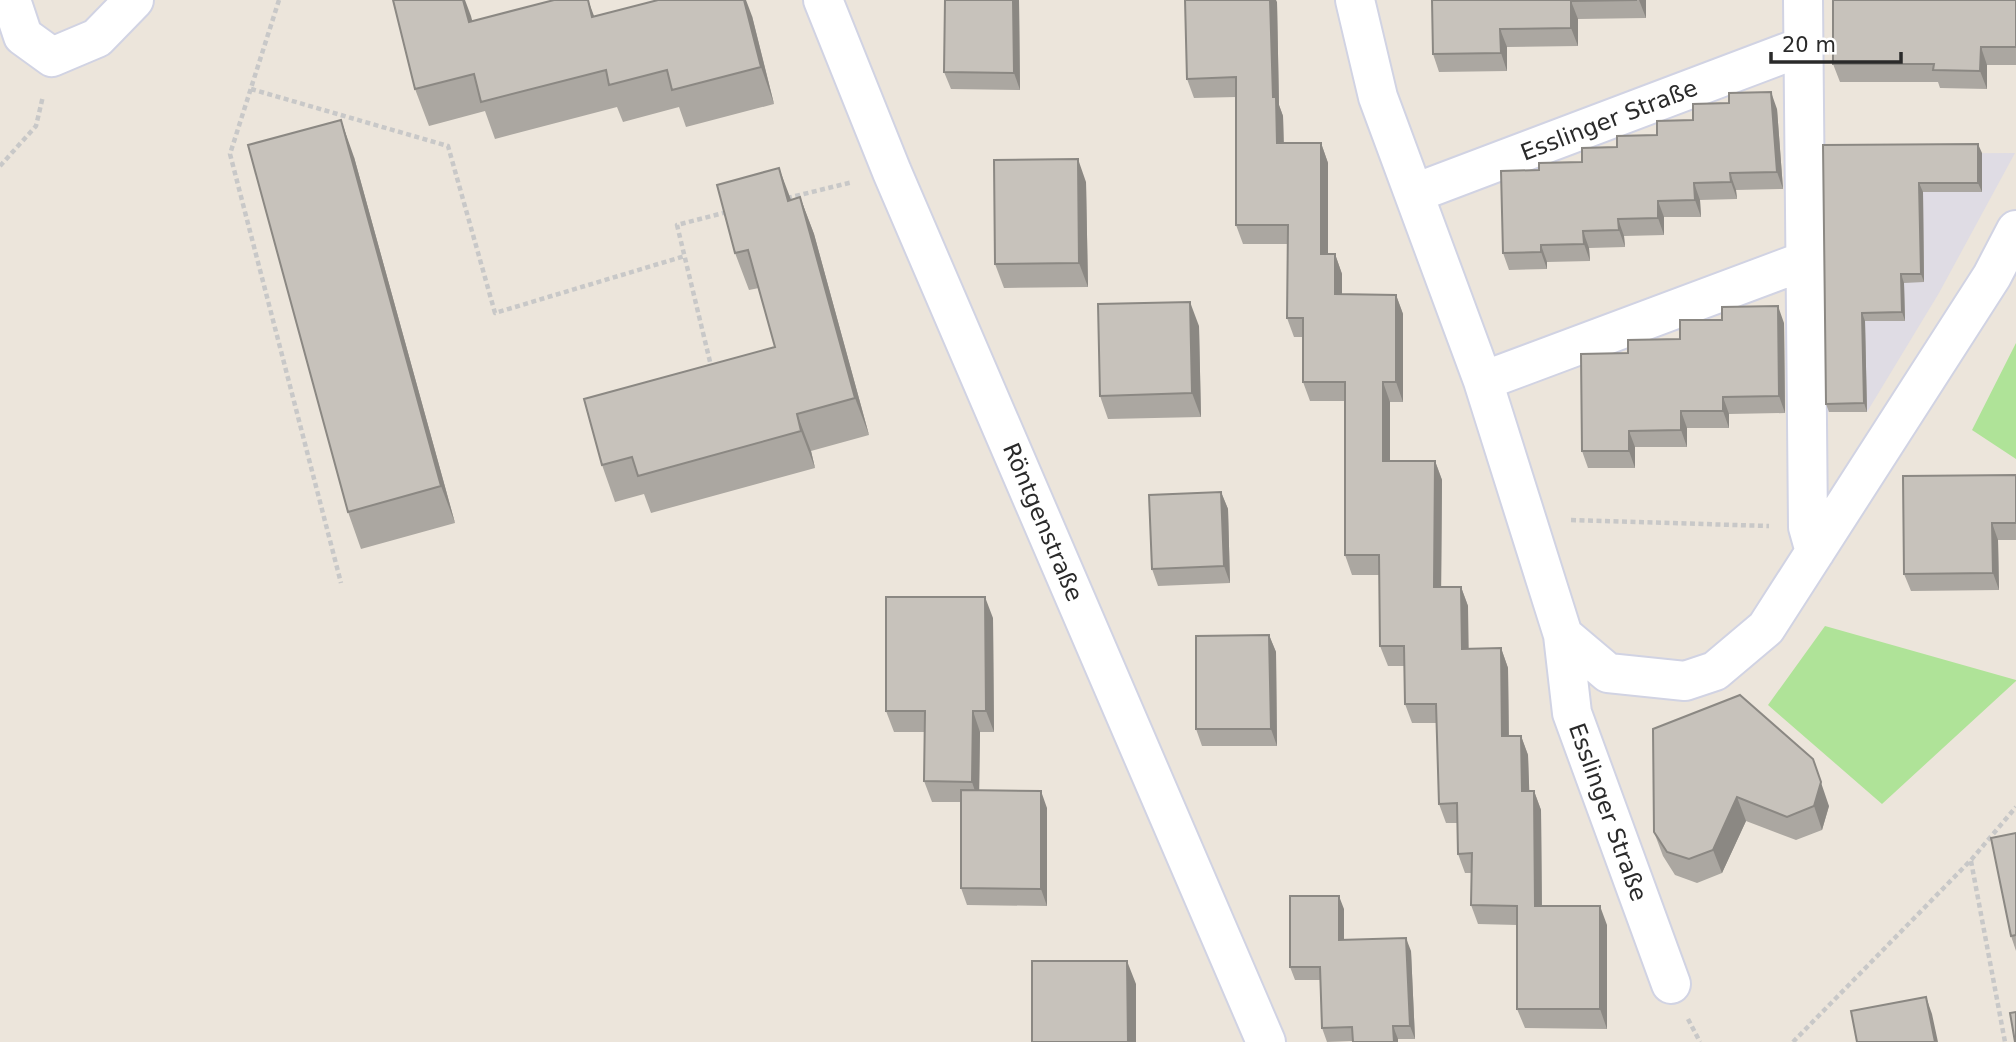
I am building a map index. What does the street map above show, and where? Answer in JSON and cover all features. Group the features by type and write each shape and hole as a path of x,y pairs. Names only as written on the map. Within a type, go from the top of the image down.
{"street":[{"path":"11,0 23,36 52,57 97,38 134,0"},
{"name":"Röntgenstraße","path":"822,0 892,172 1266,1042"},
{"name":"Esslinger Straße","path":"1355,0 1378,97 1483,380 1563,635 1572,713 1671,984"},
{"path":"1803,0 1812,539"},
{"name":"Esslinger Straße","path":"1415,193 1804,46"},
{"path":"1563,635 1608,673 1685,681 1715,671 1766,628 1812,539 1992,276 2016,230"},
{"path":"1483,380 1807,260"}],"path":[{"path":"279,0 230,153 341,583"},
{"path":"0,166 36,126 52,57"},
{"path":"251,89 448,146 495,313 685,256"},
{"path":"785,198 892,172"},
{"path":"713,372 677,225 731,212"},
{"path":"1527,519 1812,539"},
{"path":"1793,1042 1971,860 2016,807"},
{"path":"1971,860 2005,1042"}],"shaded area":[{"path":"2015,153 1939,293 1867,412 1828,412 1826,154"}],"green space":[{"path":"2016,343 2016,459 1972,430"},
{"path":"1825,626 2016,681 1882,804 1768,705"}],"building":[{"path":"393,0 463,0 469,22 554,0 588,0 592,17 658,0 744,0 761,67 672,90 667,70 609,85 606,70 481,102 474,74 415,89"},
{"path":"945,0 1013,0 1014,73 944,72"},
{"path":"1185,0 1270,0 1277,143 1321,143 1321,254 1335,254 1335,294 1396,295 1396,382 1383,382 1383,461 1435,461 1434,587 1461,587 1462,649 1501,648 1502,736 1521,736 1522,791 1534,791 1535,906 1600,906 1600,1009 1517,1009 1517,906 1471,905 1472,853 1458,854 1457,803 1439,804 1436,704 1405,704 1404,646 1380,646 1379,555 1345,555 1345,382 1303,382 1303,318 1287,318 1288,225 1236,225 1236,77 1187,79"},
{"path":"1432,0 1637,0 1571,1 1571,28 1500,29 1501,53 1433,54"},
{"path":"1833,0 2016,0 2016,47 1981,47 1980,71 1933,70 1934,64 1833,64"},
{"path":"1771,92 1777,172 1730,173 1731,182 1694,183 1695,200 1658,201 1658,218 1618,219 1619,230 1583,231 1584,244 1541,245 1541,252 1503,253 1501,171 1539,170 1539,163 1582,162 1582,148 1617,147 1617,136 1657,135 1657,121 1693,120 1693,104 1729,103 1729,93"},
{"path":"341,120 441,486 348,512 248,145"},
{"path":"1978,144 1978,183 1919,183 1921,274 1901,274 1902,312 1862,313 1864,403 1826,404 1823,145"},
{"path":"1078,159 1079,263 995,264 994,160"},
{"path":"779,168 788,201 800,197 855,398 797,414 801,431 638,476 632,457 602,465 584,399 775,347 748,250 735,253 717,185"},
{"path":"1190,302 1192,393 1100,396 1098,304"},
{"path":"1778,306 1779,396 1723,397 1723,411 1681,411 1681,430 1629,431 1629,451 1582,451 1581,354 1628,353 1628,340 1680,339 1680,320 1722,320 1722,307"},
{"path":"2016,475 2016,523 1992,523 1993,573 1904,574 1903,476"},
{"path":"1221,492 1224,566 1152,569 1149,495"},
{"path":"886,597 985,597 986,711 973,711 972,782 924,781 925,711 886,711"},
{"path":"1269,635 1271,729 1196,729 1196,636"},
{"path":"1740,695 1813,759 1821,782 1814,806 1787,817 1737,797 1713,850 1689,859 1667,852 1654,832 1653,729"},
{"path":"961,790 1041,791 1041,889 961,888"},
{"path":"2016,833 2016,935 2011,936 1991,838"},
{"path":"1290,896 1339,896 1339,940 1406,938 1410,1026 1393,1026 1394,1042 1353,1042 1352,1027 1322,1028 1320,967 1290,967"},
{"path":"1032,961 1127,961 1128,1042 1032,1042"},
{"path":"1926,997 1935,1042 1857,1042 1851,1011"},
{"path":"2016,1012 2016,1042 2015,1042 2010,1013"}]}
